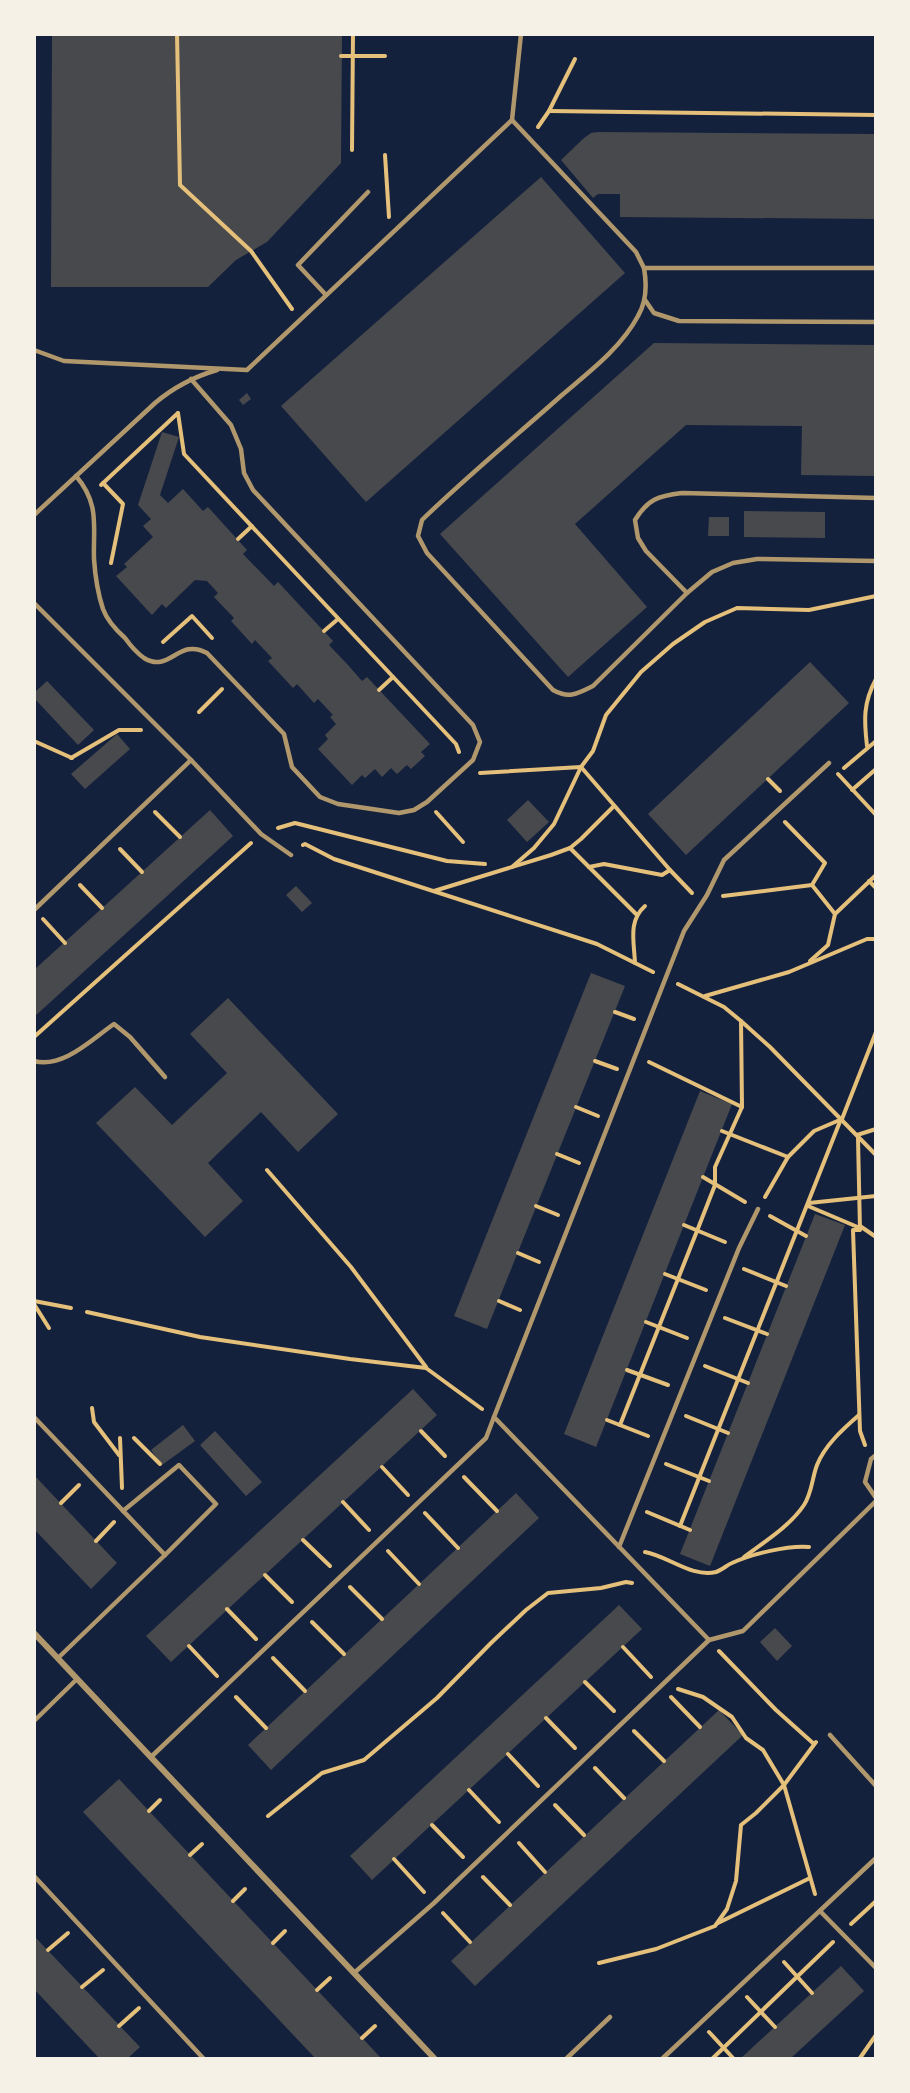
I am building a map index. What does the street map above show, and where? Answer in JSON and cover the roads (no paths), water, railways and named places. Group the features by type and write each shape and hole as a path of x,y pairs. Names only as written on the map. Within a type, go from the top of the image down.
{"street":[{"path":"34,1633 434,2058"}],"lane":[{"path":"34,350 64,361 247,370 512,120 522,34"},
{"path":"512,120 636,252 644,268 647,283 645,300 632,327 598,363 422,520 418,536 428,553 545,682 564,696 578,693 592,686 687,593 712,573 733,563 757,559 876,561"},
{"path":"327,295 298,266 368,192"},
{"path":"644,268 876,268"},
{"path":"645,300 654,313 679,321 876,322"},
{"path":"34,515 155,403 191,379 222,369"},
{"path":"76,476 90,496 95,515 94,560 103,609 111,624 142,657 153,662 164,661 186,649 197,647 207,652 284,734 292,767 320,797 338,804 399,813 414,810 427,802 472,760 480,742 473,725 254,490 244,473 241,449 231,425 191,379"},
{"path":"687,593 646,551 638,538 635,520 643,507 660,496 682,493 876,498"},
{"path":"34,603 191,760 261,834 291,855"},
{"path":"35,910 191,760"},
{"path":"151,1757 486,1438 684,931 707,895 724,860 829,763"},
{"path":"34,1061 42,1063 67,1057 114,1024 130,1037 165,1077"},
{"path":"619,1547 732,1265 758,1209"},
{"path":"34,1417 165,1555"},
{"path":"494,1417 709,1640"},
{"path":"354,1973 434,1903 709,1640 743,1631 828,1548 876,1500 865,1482 871,1460 876,1455"},
{"path":"58,1658 216,1504 179,1465 123,1511"},
{"path":"34,1722 77,1679"},
{"path":"830,1735 876,1786"},
{"path":"663,2058 876,1858"},
{"path":"34,1876 202,2058"},
{"path":"820,1911 876,1968"},
{"path":"567,2058 610,2017"}]}
